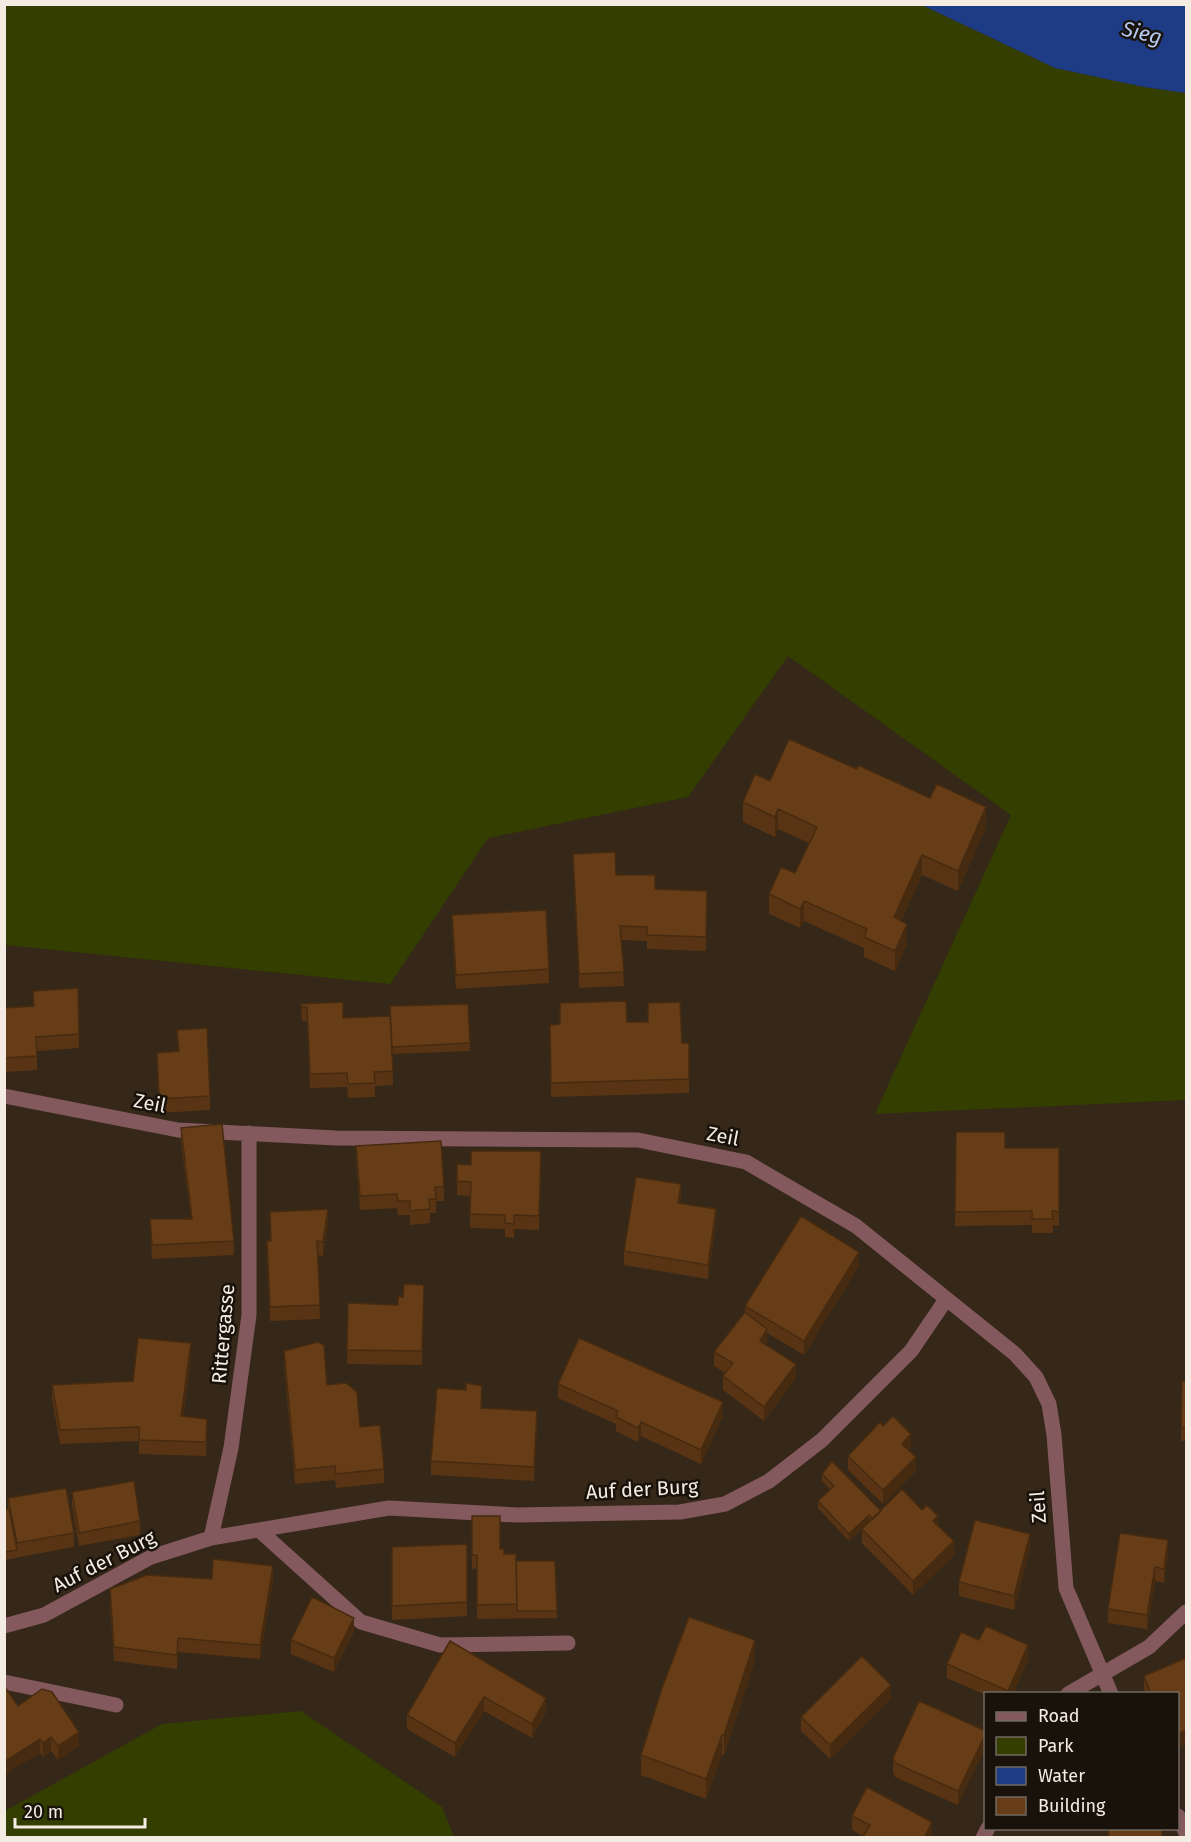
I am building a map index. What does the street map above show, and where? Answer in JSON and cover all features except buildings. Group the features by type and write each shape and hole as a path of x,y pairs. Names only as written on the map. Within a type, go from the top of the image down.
{"street":[{"name":"Zeil","path":"4,1096 178,1130 336,1138 638,1140 746,1161 856,1226 945,1301 1014,1354 1036,1377 1049,1404 1054,1435 1066,1588 1111,1692"},
{"name":"Rittergasse","path":"211,1538 231,1448 249,1315 249,1132"},
{"name":"Auf der Burg","path":"4,1626 44,1615 151,1557 211,1538 388,1508 517,1515 680,1512 725,1504 770,1481 829,1433 911,1351 945,1301"},
{"path":"260,1531 361,1622 440,1645 568,1643"},
{"path":"1071,1692 1149,1647 1186,1612"},
{"path":"4,1682 116,1705"},
{"path":"1179,1818 1186,1833"}],"green space":[{"path":"4,5 922,5 1055,68 1144,87 1186,93 1186,1100 875,1114 1011,815 788,656 688,797 488,838 390,984 5,945"},
{"path":"301,1711 442,1807 454,1837 5,1837 5,1811 162,1724"}],"water":[{"name":"Sieg","path":"922,5 1186,5 1186,93 1144,87 1055,68"}]}
